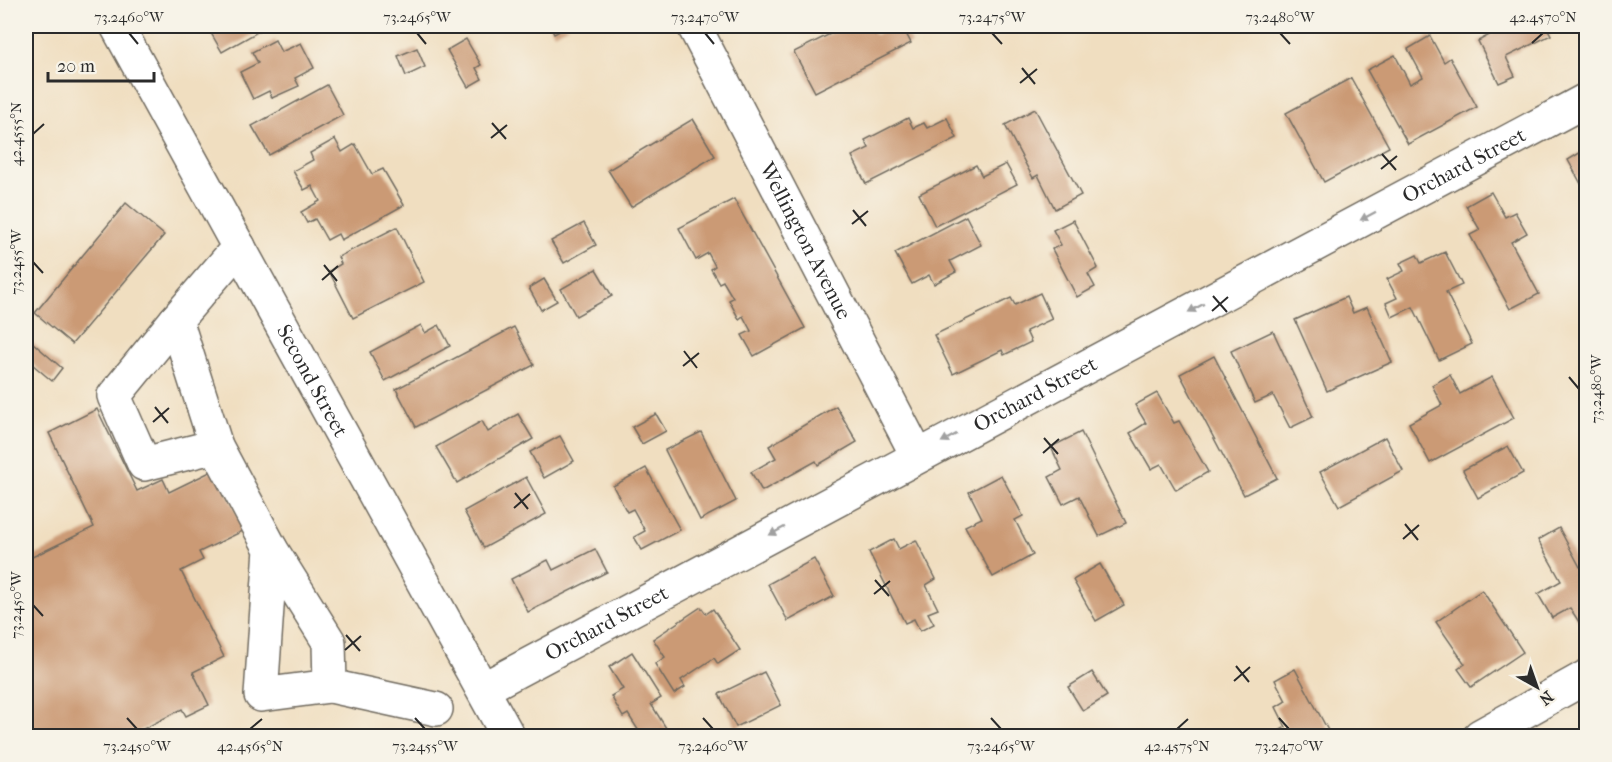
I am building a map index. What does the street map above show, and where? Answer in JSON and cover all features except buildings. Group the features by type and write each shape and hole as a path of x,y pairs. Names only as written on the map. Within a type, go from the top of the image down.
{"street":[{"name":"Second Street","path":"117,26 508,736"},
{"name":"Wellington Avenue","path":"694,26 917,455"},
{"name":"Orchard Street","path":"483,689 917,455 1587,100"},
{"path":"216,446 144,464 114,396 239,247"},
{"path":"176,320 216,446 271,549 328,642 330,686"},
{"path":"271,549 261,694 330,686 436,710"},
{"path":"1480,736 1587,677"}]}
